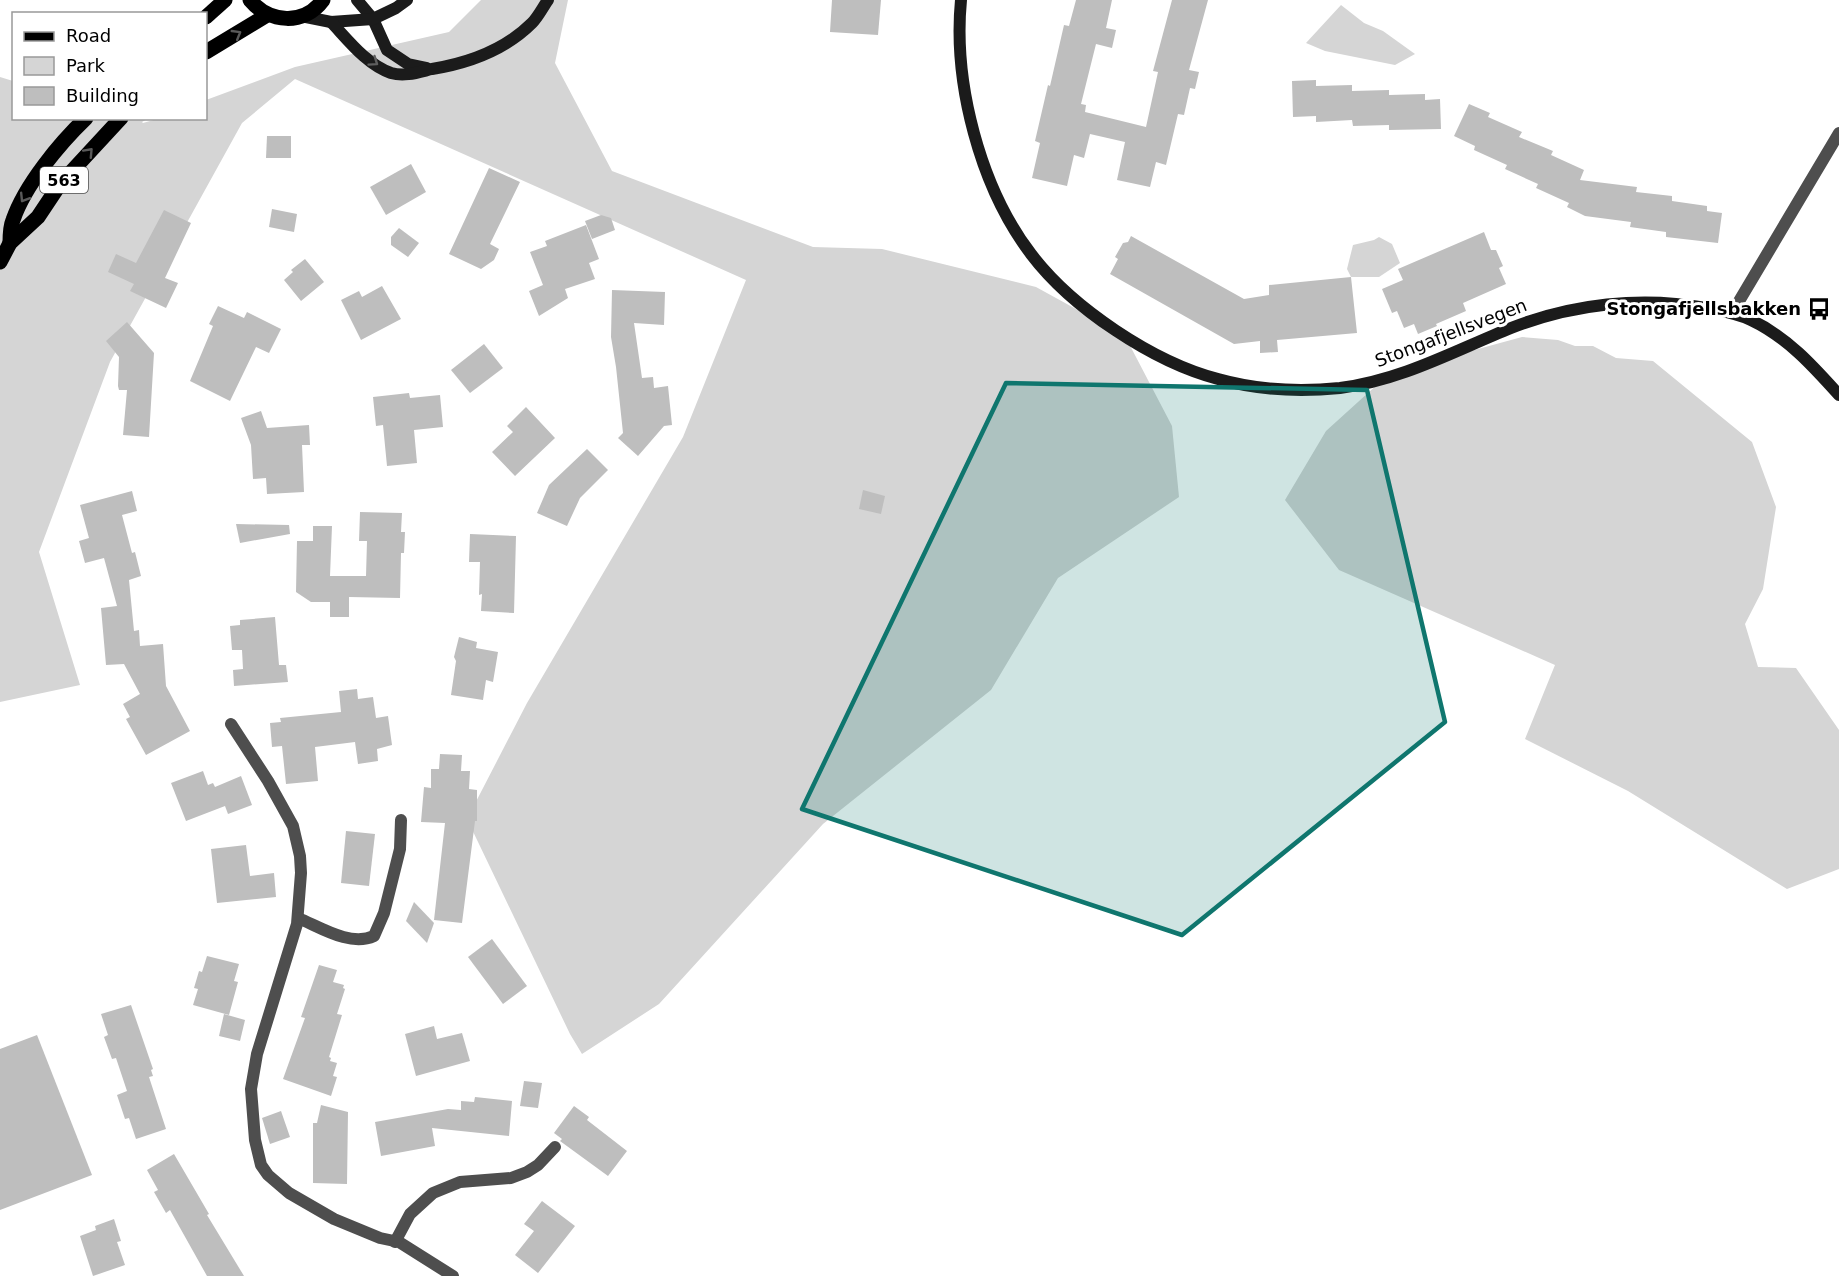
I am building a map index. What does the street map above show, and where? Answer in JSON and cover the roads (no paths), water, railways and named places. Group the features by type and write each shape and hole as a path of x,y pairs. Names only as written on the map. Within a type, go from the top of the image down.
{"main road":[{"path":"207,16 225,0"},
{"path":"250,0 267,15 284,19 301,16 311,11 323,0"},
{"path":"207,51 267,15"},
{"name":"563","path":"10,243 12,223 18,207 41,170 66,138 84,120"},
{"name":"563","path":"0,262 10,243 38,217 60,184 119,120"}],"street":[{"path":"357,0 373,19 387,50 408,64 434,69"},
{"path":"301,16 331,22 373,19 407,0"},
{"path":"331,22 370,61 390,73 404,75 460,64 481,57 515,37 533,22 548,0"},
{"name":"Stongafjellsvegen","path":"962,0 959,23 960,52 963,80 974,130 994,188 1020,237 1050,275 1094,315 1129,338 1185,367 1217,379 1251,386 1309,390 1341,387 1405,374 1511,328 1548,315 1579,308 1652,302 1687,304 1732,313 1750,320 1792,347 1839,395"},
{"path":"1732,313 1839,133"},
{"path":"231,724 267,781 295,833 301,873 298,918 288,959 257,1054 251,1089 259,1156 268,1175 290,1193 334,1219 395,1242 453,1276"},
{"path":"298,918 355,940 374,936 384,913 400,849 401,820"},
{"path":"395,1242 410,1214 433,1193 460,1182 511,1178 527,1172 538,1165 555,1147"}],"place":[{"name":"Stongafjellsbakken","path":"1819,309"}]}
